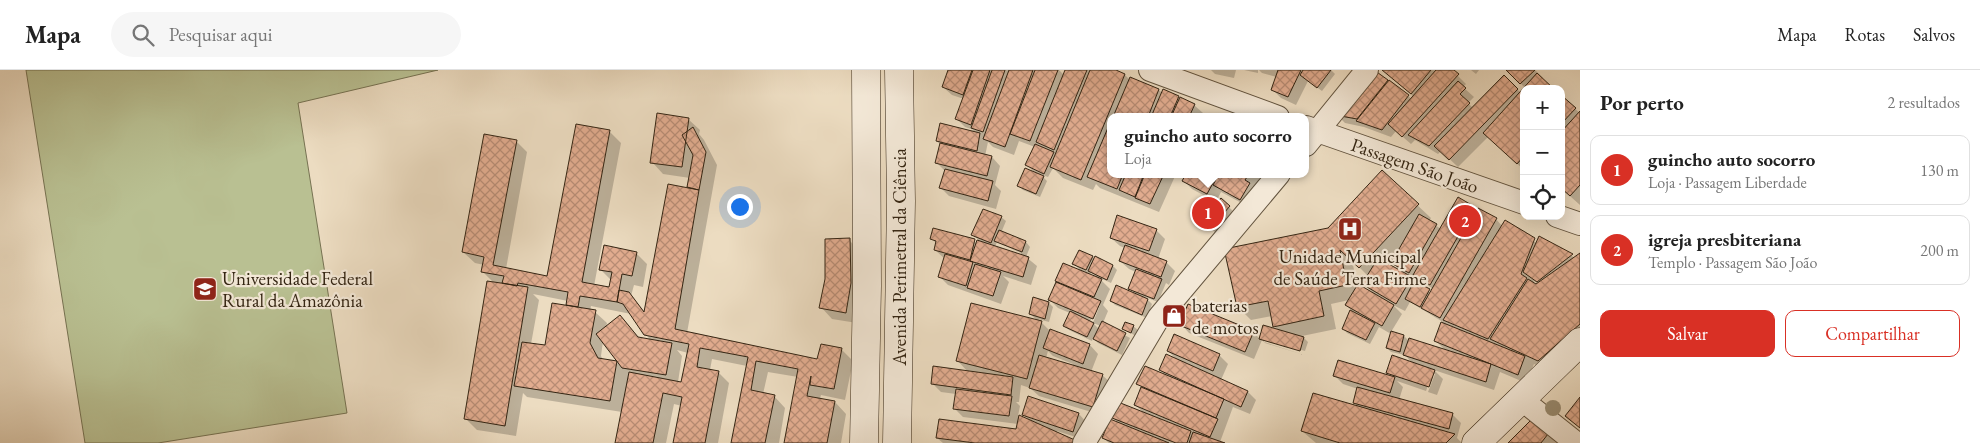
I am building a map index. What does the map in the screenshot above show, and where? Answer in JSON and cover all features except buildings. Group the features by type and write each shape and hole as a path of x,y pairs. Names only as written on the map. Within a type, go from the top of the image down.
{"main road":[{"name":"Avenida Perimetral da Ciência","path":"864,443 867,286 866,70"},
{"name":"Avenida Perimetral da Ciência","path":"897,443 901,201 899,70"},
{"path":"1476,443 1580,342"}],"street":[{"path":"1310,134 1367,70"},
{"path":"1154,71 1267,113"},
{"name":"Passagem São João","path":"1310,134 1520,203"},
{"path":"1084,443 1159,317 1276,178"},
{"path":"1565,219 1580,224"},
{"path":"1521,400 1576,443"}],"green space":[{"path":"26,70 438,70 298,103 347,413 158,443 85,443"}],"place":[{"name":"guincho auto socorro","path":"1208,213"},
{"name":"igreja presbiteriana","path":"1465,221"},
{"name":"Unidade Municipal de Saúde Terra Firme","path":"1350,229"},
{"name":"Universidade Federal Rural da Amazônia","path":"205,289"},
{"name":"baterias de motos","path":"1174,316"}]}
